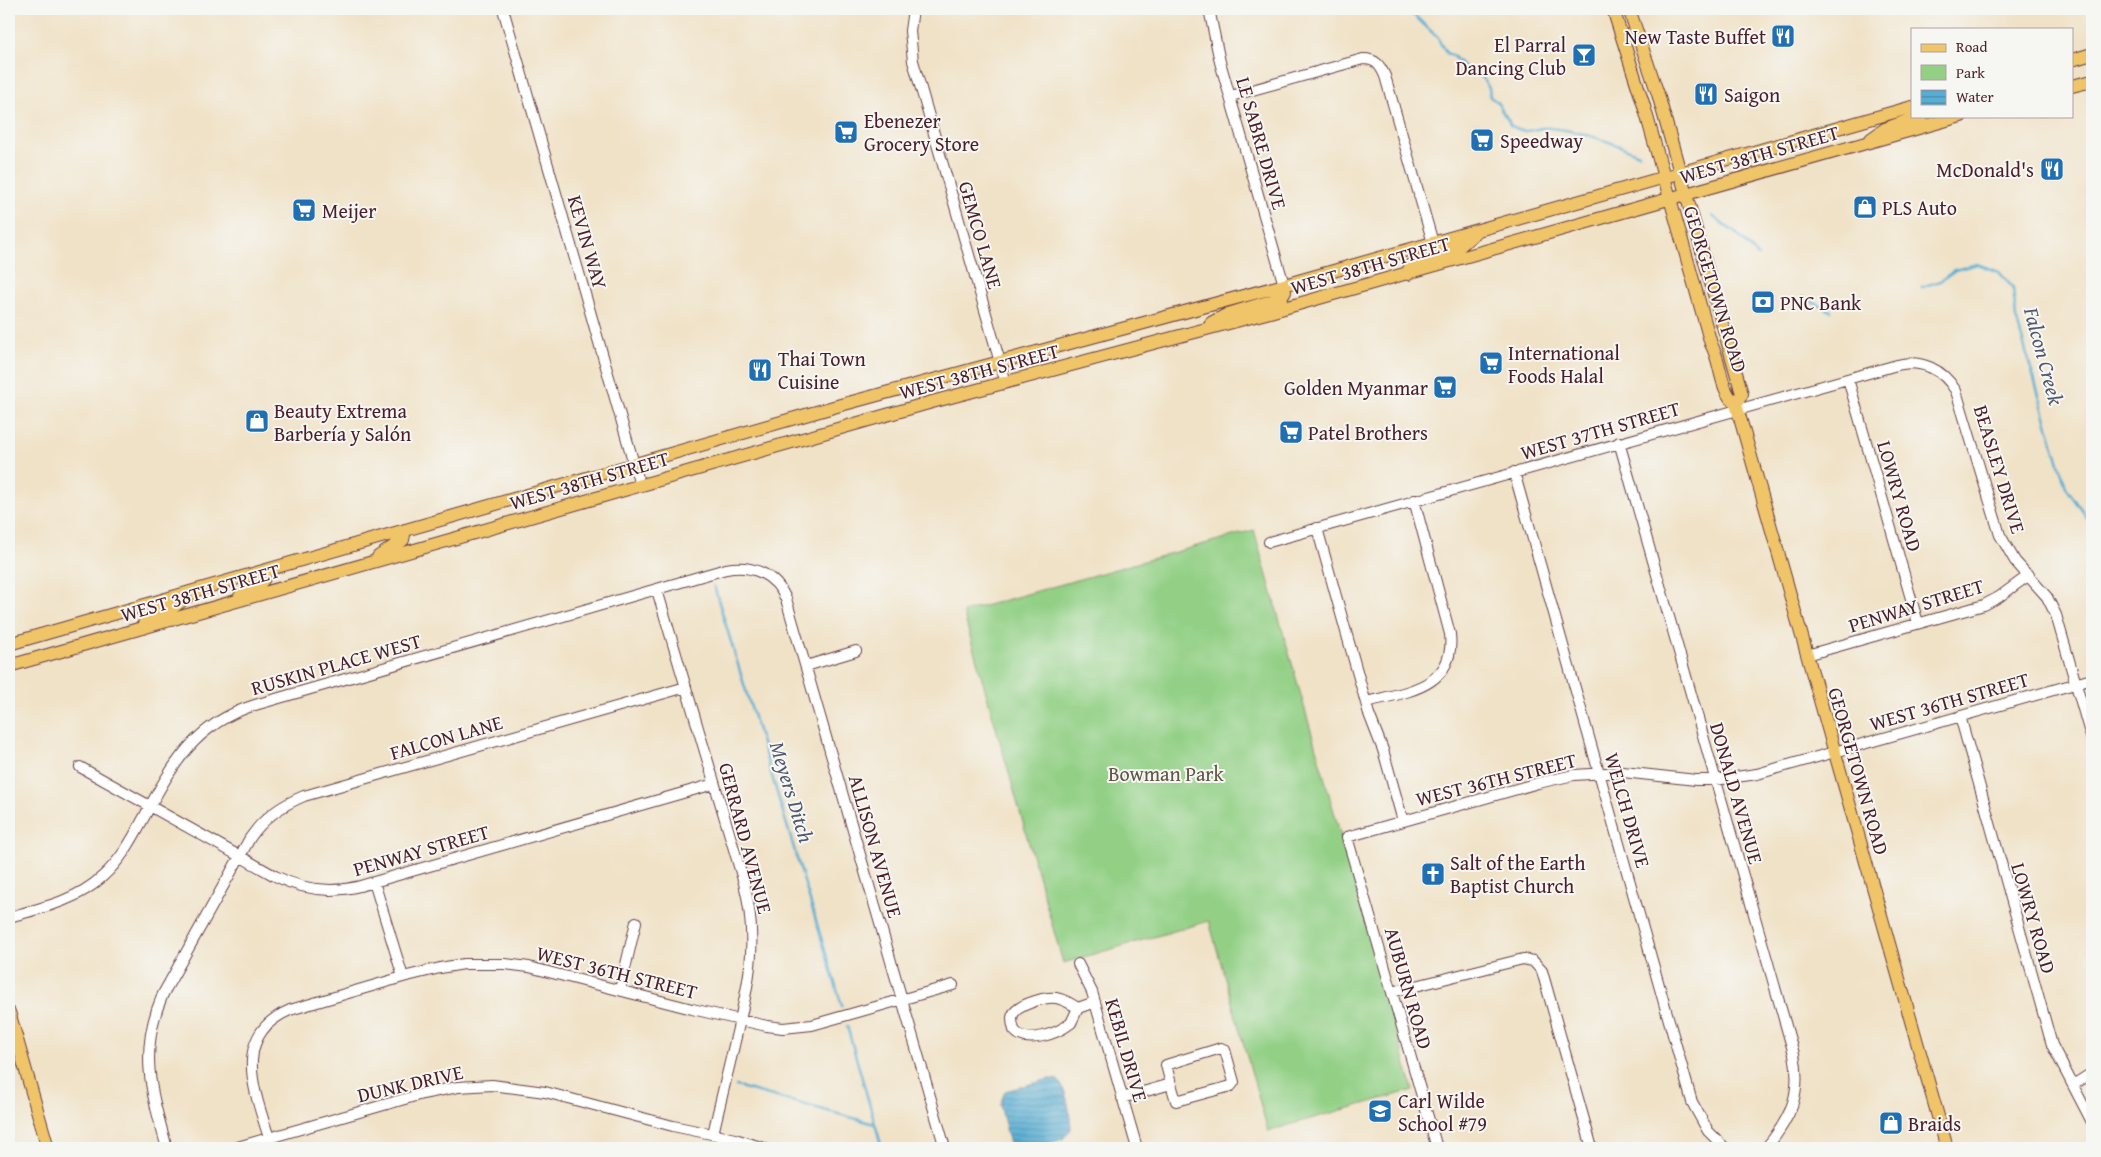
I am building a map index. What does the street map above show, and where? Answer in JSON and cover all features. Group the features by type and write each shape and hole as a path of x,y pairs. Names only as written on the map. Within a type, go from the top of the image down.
{"main road":[{"name":"GEORGETOWN ROAD","path":"1613,9 1644,106 1669,199 1728,397 1737,407 1947,1148"},
{"name":"GEORGETOWN ROAD","path":"1630,9 1658,94 1742,394 1737,407"},
{"path":"2074,59 2092,54"},
{"path":"2074,86 2092,81"},
{"name":"WEST 38TH STREET","path":"9,644 633,464 1284,285 1911,107"},
{"path":"1867,143 1884,129 1915,118"},
{"name":"WEST 38TH STREET","path":"9,666 932,402 1187,335 1408,274 1867,143 1940,119"},
{"path":"1408,274 1410,266 1414,262 1460,246 1479,230"},
{"path":"1187,335 1228,314 1281,298 1285,292 1284,285"},
{"path":"372,562 402,541 405,537 405,530"},
{"path":"228,604 264,581 265,570"},
{"path":"144,628 145,616 175,606 197,590"},
{"path":"9,1012 48,1148"}],"street":[{"name":"KEVIN WAY","path":"503,9 640,485"},
{"name":"GEMCO LANE","path":"913,9 910,31 913,62 1006,383"},
{"name":"LE SABRE DRIVE","path":"1209,9 1217,51 1284,285"},
{"path":"1231,96 1363,59 1377,62 1385,76 1433,243"},
{"name":"WEST 37TH STREET","path":"1269,542 1737,407 1910,362 1928,366 1940,372"},
{"name":"BEASLEY DRIVE","path":"1940,372 1958,394 1992,515 2000,535 2015,560 2041,589 2055,611 2092,740"},
{"name":"LOWRY ROAD","path":"1848,378 1918,623"},
{"name":"DONALD AVENUE","path":"1619,442 1796,1062 1797,1087 1792,1108 1781,1129 1766,1148"},
{"name":"WELCH DRIVE","path":"1514,472 1692,1102 1708,1132 1725,1148"},
{"path":"1366,702 1425,686 1440,672 1449,654 1450,634 1414,500"},
{"path":"1317,528 1366,702 1383,750 1403,821"},
{"name":"RUSKIN PLACE WEST","path":"9,917 64,901 95,883 118,860 170,770 188,746 209,727 236,712 729,568 753,569"},
{"name":"ALLISON AVENUE","path":"753,569 772,578 784,595 944,1148"},
{"name":"PENWAY STREET","path":"1807,655 1989,603 2029,575"},
{"name":"GERRARD AVENUE","path":"657,590 744,884 751,919 751,972 713,1134"},
{"path":"806,666 856,651"},
{"name":"WEST 36TH STREET","path":"1347,837 1558,778 1599,772 1632,773 1686,780 1715,780 1757,774 2092,679"},
{"name":"FALCON LANE","path":"168,1148 149,1079 148,1050 153,1021 163,994 252,834 268,816 286,804 304,796 686,687"},
{"name":"LOWRY ROAD","path":"1960,716 2049,1036 2058,1058 2092,1122"},
{"name":"PENWAY STREET","path":"80,767 275,876 306,888 341,890 714,784"},
{"name":"AUBURN ROAD","path":"1347,837 1437,1148"},
{"path":"374,882 403,977"},
{"path":"620,990 636,922"},
{"path":"1392,992 1523,959 1533,961 1542,971 1592,1148"},
{"name":"WEST 36TH STREET","path":"271,1143 252,1078 251,1063 254,1045 260,1033 274,1018 290,1010 440,968 464,964 505,964 544,971 771,1027 802,1027 953,985"},
{"name":"KEBIL DRIVE","path":"1078,964 1090,985 1137,1148"},
{"path":"1078,1008 1063,1000 1054,998 1029,1003 1015,1011 1012,1018 1014,1030 1022,1037 1032,1038 1047,1034 1071,1023 1078,1008 1095,1002"},
{"path":"1221,1048 1224,1050 1234,1082 1231,1086 1176,1101 1171,1084 1166,1064 1221,1048"},
{"path":"2072,1085 2092,1073"},
{"path":"1122,1098 1171,1084"},
{"name":"DUNK DRIVE","path":"234,1148 271,1143 422,1094 449,1088 480,1085 498,1085 545,1092 673,1126 713,1134"},
{"path":"713,1134 764,1148"}],"green space":[{"name":"Bowman Park","path":"1254,530 1413,1090 1268,1131 1209,921 1063,963 963,612"}],"water":[{"path":"1049,1079 1058,1080 1064,1091 1069,1109 1071,1129 1063,1139 1035,1148 1011,1148 1000,1105 1005,1091"}],"waterway":[{"name":"Falcon Creek","path":"1383,9 1391,12 1400,9 1415,16 1437,37 1446,53 1453,56 1465,68 1482,77 1489,88 1490,97 1499,104 1510,125 1517,129 1522,131 1544,128 1563,129 1607,141 1639,154"},
{"name":"Falcon Creek","path":"1712,216 1737,234 1758,256"},
{"name":"Falcon Creek","path":"1922,287 1940,281 1955,270 1977,264 1999,272 2013,288 2016,318 2066,487 2092,525"},
{"name":"Falcon Creek","path":"1802,297 1831,311"},
{"name":"Meyers Ditch","path":"714,586 842,1006"},
{"name":"Meyers Ditch","path":"847,1026 882,1148"},
{"path":"736,1086 875,1124"}],"place":[{"name":"New Taste Buffet","path":"1783,36"},
{"name":"El Parral Dancing Club","path":"1584,55"},
{"name":"Saigon","path":"1706,94"},
{"name":"Ebenezer Grocery Store","path":"846,132"},
{"name":"Speedway","path":"1482,140"},
{"name":"McDonald's","path":"2052,169"},
{"name":"PLS Auto","path":"1865,207"},
{"name":"Meijer","path":"304,210"},
{"name":"PNC Bank","path":"1763,302"},
{"name":"International Foods Halal","path":"1491,363"},
{"name":"Thai Town Cuisine","path":"760,370"},
{"name":"Golden Myanmar","path":"1445,387"},
{"name":"Beauty Extrema Barbería y Salón","path":"257,421"},
{"name":"Patel Brothers","path":"1291,432"},
{"name":"Salt of the Earth Baptist Church","path":"1433,874"},
{"name":"Carl Wilde School #79","path":"1380,1111"},
{"name":"Braids","path":"1891,1123"}]}
